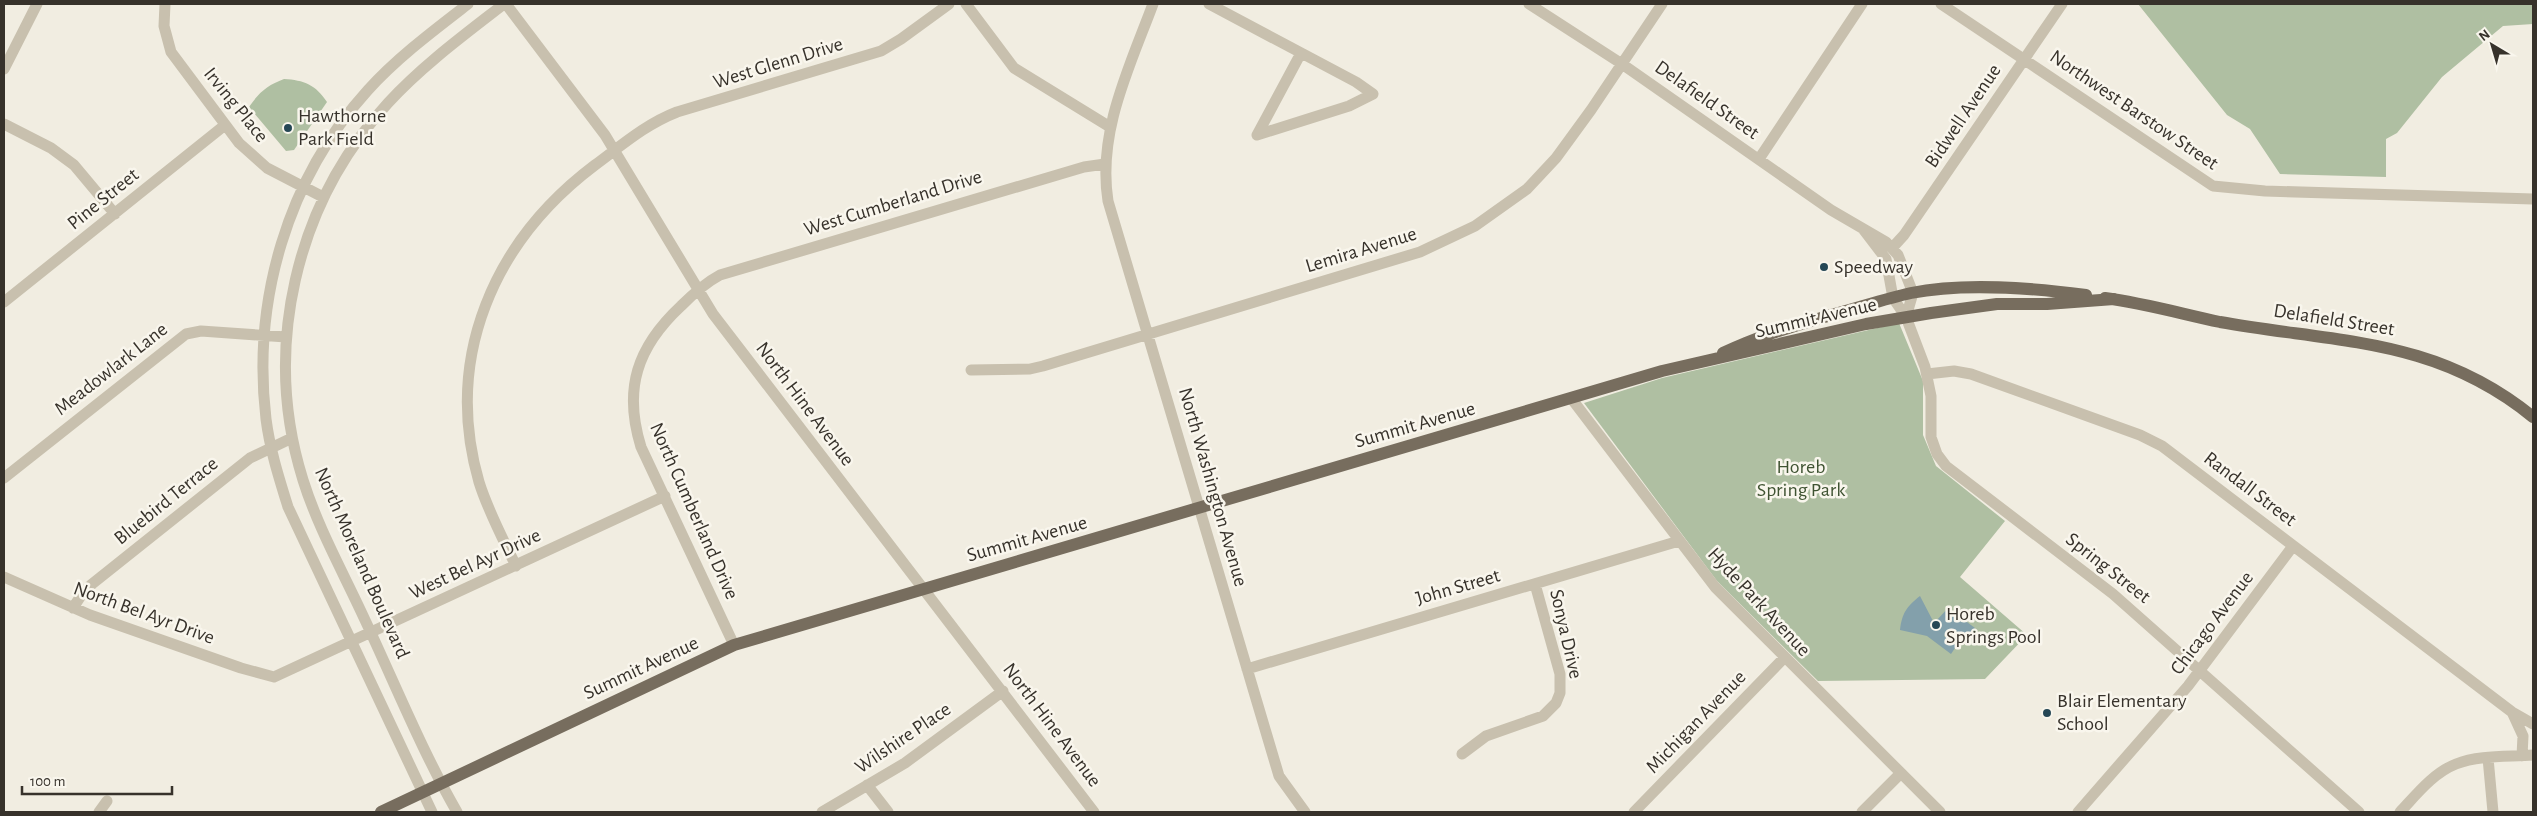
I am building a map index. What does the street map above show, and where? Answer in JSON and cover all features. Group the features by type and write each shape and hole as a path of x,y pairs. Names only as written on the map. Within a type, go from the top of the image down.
{"main road":[{"name":"Delafield Street","path":"1913,293 1956,288 2053,291 2114,299 2220,322 2405,351 2457,369 2497,391 2532,415"},
{"name":"Summit Avenue","path":"1706,362 1745,342 1799,324 1913,293"},
{"name":"Delafield Street","path":"1906,318 1997,304 2047,304 2114,299"},
{"name":"Summit Avenue","path":"381,812 734,645 1662,372 1866,324 1906,318"}],"street":[{"path":"4,69 38,4"},
{"name":"Irving Place","path":"165,4 164,26 172,52 225,125 256,160 303,188 323,197"},
{"path":"432,812 350,643 288,507 270,446 263,394 263,335 276,260 293,208 328,143 368,90 407,53 468,4"},
{"name":"North Hine Avenue","path":"505,4 614,150 697,291 1094,812"},
{"name":"North Moreland Boulevard","path":"457,812 308,496 292,438 287,403 286,337 296,274 323,197 349,152 387,104 426,66 505,4"},
{"name":"West Glenn Drive","path":"516,566 485,499 472,449 468,402 469,374 476,337 490,293 522,237 562,190 642,129 678,112 880,51 901,39 949,4"},
{"path":"966,4 1014,68 1110,127"},
{"name":"North Washington Avenue","path":"1153,4 1110,127 1105,164 1108,201 1280,776 1305,812"},
{"path":"1209,4 1356,82 1373,94 1350,106 1257,135 1269,116 1301,53"},
{"name":"Delafield Street","path":"1529,4 1622,64 1759,159 1893,247"},
{"name":"Lemira Avenue","path":"971,370 1030,369 1420,252 1475,226 1527,188 1545,171 1591,110 1662,4"},
{"path":"1759,159 1862,4"},
{"name":"Northwest Barstow Street","path":"1941,4 2201,178 2220,188 2533,199"},
{"name":"Bidwell Avenue","path":"1893,247 1904,235 2062,4"},
{"path":"4,124 51,148 74,165 115,214"},
{"name":"Pine Street","path":"4,302 225,125"},
{"name":"West Cumberland Drive","path":"697,291 712,279 733,270 1084,167 1105,164"},
{"name":"Delafield Street","path":"1863,229 1886,259 1893,298 1906,318"},
{"path":"1893,247 1913,293 1906,318"},
{"name":"North Cumberland Drive","path":"697,291 670,316 650,340 634,381 633,415 636,430 734,645"},
{"name":"Spring Street","path":"1906,318 1927,374 1931,396 1931,437 1937,454 1946,466 2114,594 2359,812"},
{"name":"Meadowlark Lane","path":"4,478 186,334 201,330 286,337"},
{"name":"Randall Street","path":"1927,374 1954,371 1971,374 2151,439 2512,712 2533,724"},
{"name":"Hyde Park Avenue","path":"1571,398 1715,587 1940,812"},
{"name":"Bluebird Terrace","path":"74,608 82,594 92,584 250,458 270,446 292,438"},
{"name":"West Bel Ayr Drive","path":"274,677 665,496"},
{"name":"John Street","path":"1247,669 1679,541"},
{"name":"Chicago Avenue","path":"2078,812 2200,671 2293,546"},
{"name":"North Bel Ayr Drive","path":"4,576 74,608 241,668 274,677"},
{"name":"Sonya Drive","path":"1462,754 1486,736 1543,716 1556,703 1560,693 1560,674 1535,584"},
{"name":"Michigan Avenue","path":"1634,812 1784,658"},
{"name":"Wilshire Place","path":"822,812 905,764 1003,691"},
{"name":"Randall Street","path":"2512,712 2523,736 2528,756"},
{"path":"391,729 412,719"},
{"path":"2400,812 2425,786 2449,767 2473,759 2528,756"},
{"path":"2488,758 2493,812"},
{"path":"1862,812 1901,773"},
{"path":"867,785 888,812"},
{"path":"99,812 107,800"}],"green space":[{"path":"2138,4 2533,4 2533,24 2503,26 2442,77 2397,133 2386,139 2386,177 2280,174 2250,129 2227,115"},
{"name":"Hawthorne Park Field","path":"284,79 309,84 327,102 294,150 286,151 249,107 264,90"},
{"name":"Horeb Spring Park","path":"1899,323 1923,381 1923,435 1936,466 2005,521 1960,577 2027,635 1985,679 1818,681 1717,581 1584,403 1662,378"}],"water":[{"name":"Horeb Springs Pool","path":"1920,596 1933,621 1936,621 1948,608 1975,628 1967,641 1949,629 1944,636 1957,645 1951,654 1927,636 1900,630 1906,610"}],"place":[{"name":"Hawthorne Park Field","path":"288,128"},
{"name":"Speedway","path":"1824,267"},
{"name":"Horeb Springs Pool","path":"1936,625"},
{"name":"Blair Elementary School","path":"2047,713"}]}
